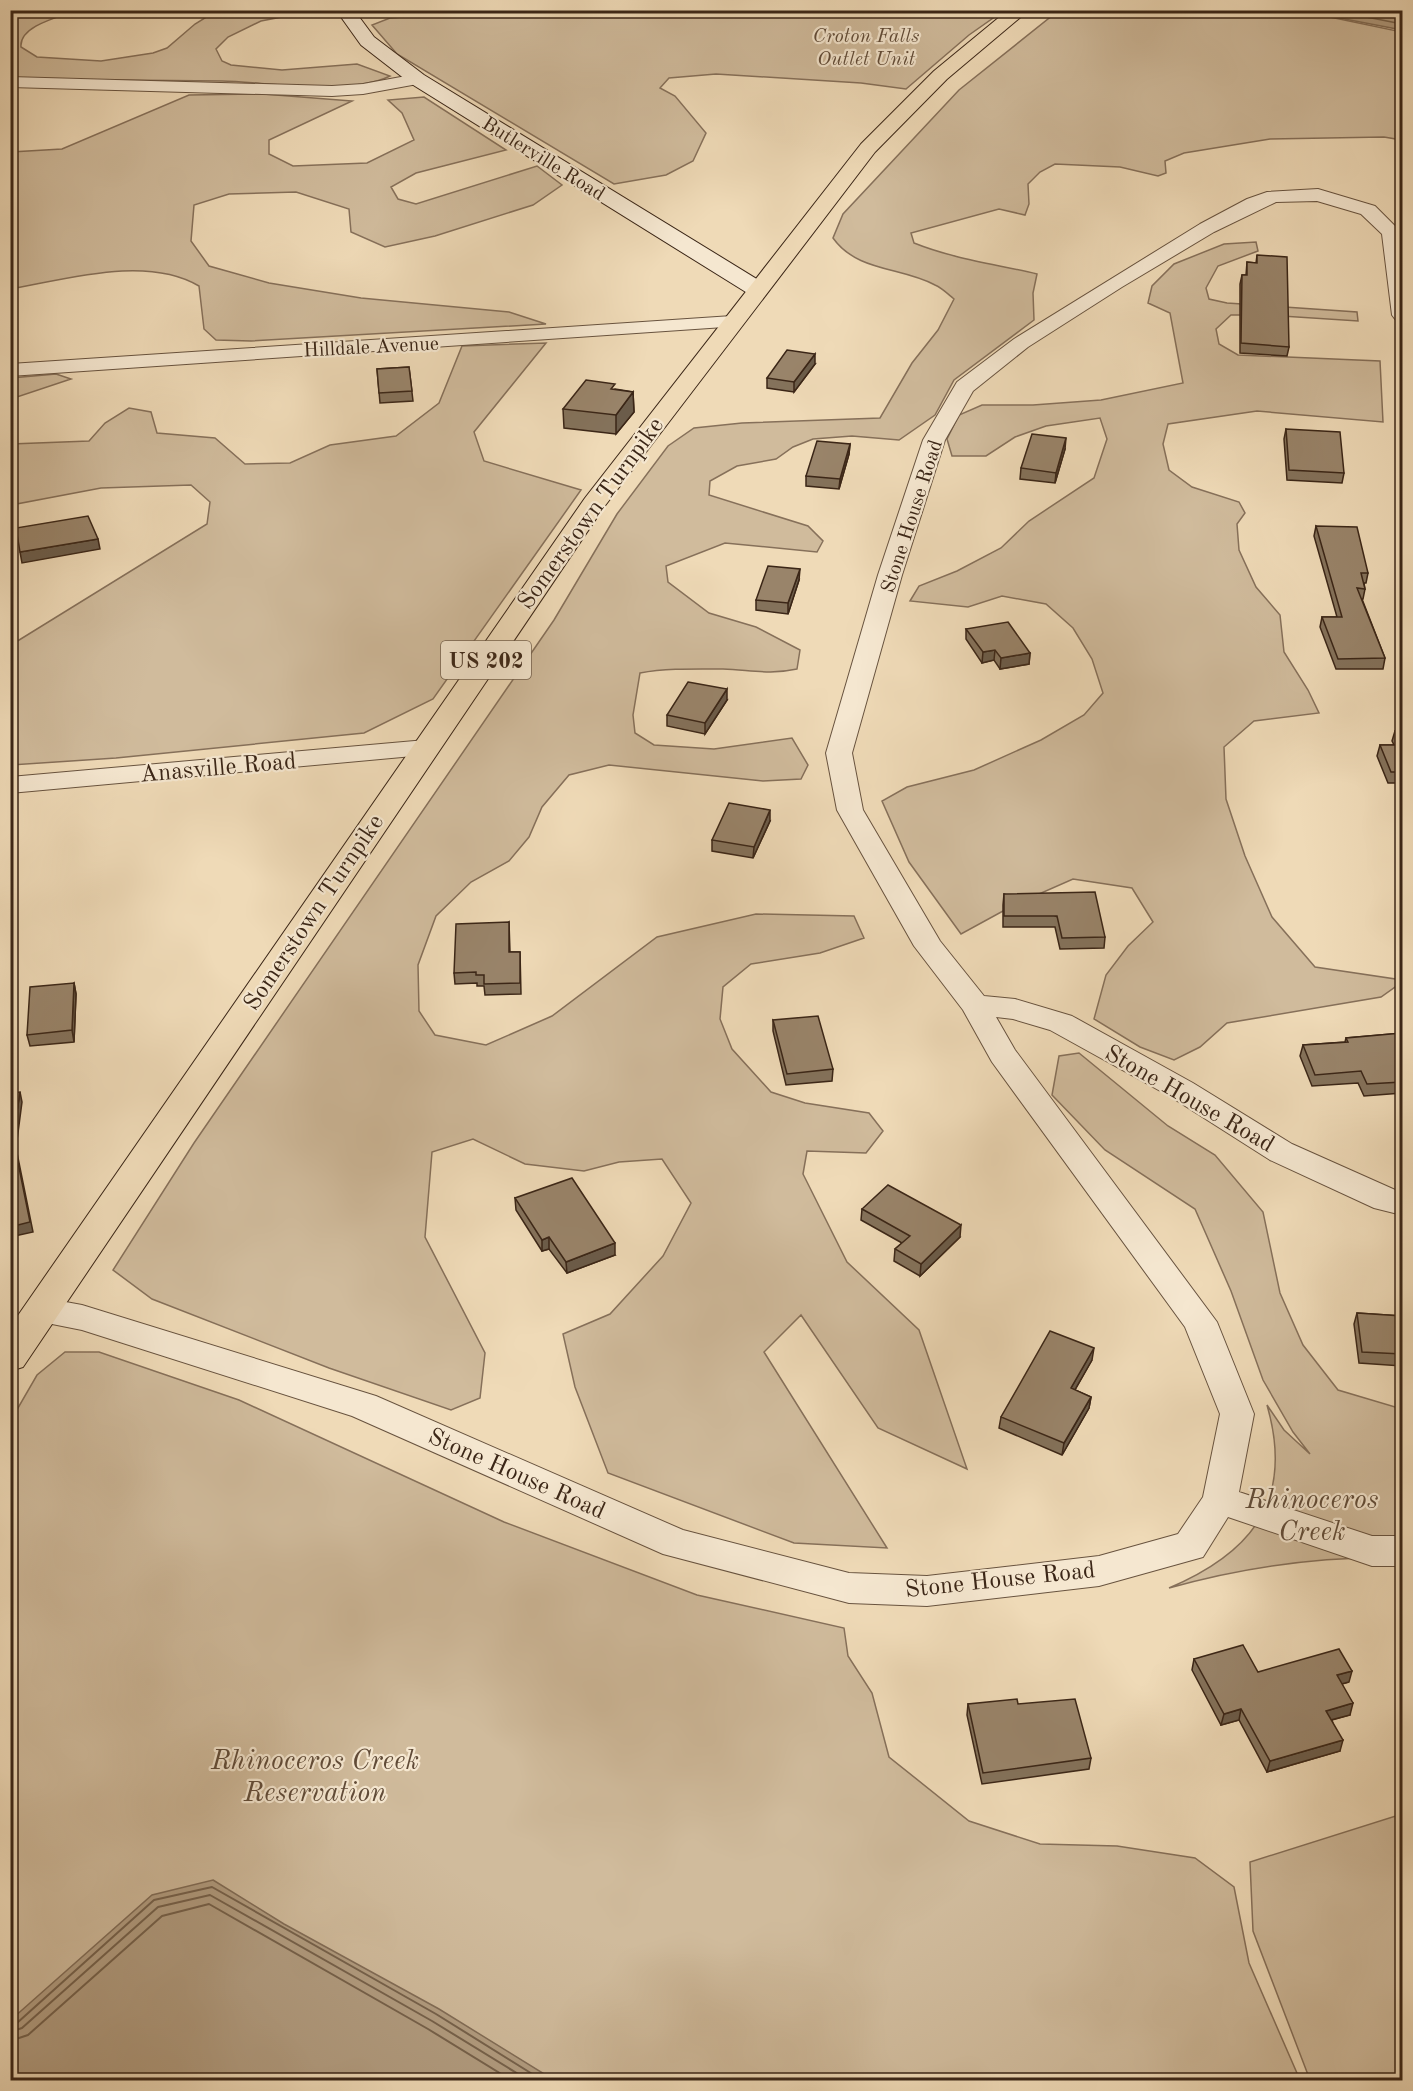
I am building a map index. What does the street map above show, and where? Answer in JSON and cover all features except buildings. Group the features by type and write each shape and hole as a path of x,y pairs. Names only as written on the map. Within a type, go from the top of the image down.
{"main road":[{"name":"Somerstown Turnpike","path":"10,1357 44,1311 594,503 732,322 896,117 964,54 1020,10"}],"street":[{"name":"Butlerville Road","path":"345,10 364,37 387,58 417,79 758,289"},
{"path":"10,82 332,91 363,89 417,79"},
{"name":"Stone House Road","path":"44,1311 82,1318 364,1406 676,1542 849,1588 927,1591 1099,1571 1191,1546 1220,1500 1237,1414 1200,1322 1003,1054 975,1005 928,946 850,810 839,753 891,575 934,440 965,387 1021,343 1207,228 1254,203 1274,196 1318,195 1368,210 1391,232 1402,315"},
{"name":"Hilldale Avenue","path":"10,369 732,322"},
{"name":"Anasville Road","path":"10,785 426,748"},
{"name":"Stone House Road","path":"975,1005 1015,1009 1061,1023 1182,1090 1281,1152 1385,1200 1402,1204"},
{"path":"1220,1500 1372,1551 1402,1551"}],"green space":[{"path":"11,10 75,11 50,19 33,28 26,33 21,47 37,57 101,61 153,53 167,48 195,24 216,11 313,11 261,21 228,37 216,49 222,61 231,65 282,70 357,64 390,76 373,82 331,87 222,81 11,79"},
{"name":"Croton Falls Outlet Unit","path":"418,10 1003,11 969,35 906,89 861,83 716,74 669,78 660,88 675,96 706,133 693,161 666,175 614,184 397,54 372,25 390,18 415,16"},
{"path":"1058,11 1301,11 1402,32 1402,140 1384,137 1270,139 1184,153 1165,161 1166,173 1158,176 1120,167 1055,164 1040,172 1028,184 1029,204 1025,215 999,209 911,233 914,243 929,249 1037,274 1033,293 1034,320 954,380 935,415 899,440 852,436 813,439 793,447 776,459 737,466 710,481 709,495 808,526 823,541 817,552 725,543 666,566 668,582 709,613 756,627 800,650 797,669 769,672 682,669 640,673 633,715 635,733 654,745 714,749 792,738 808,765 801,779 763,781 609,765 569,775 542,807 529,837 509,861 471,882 436,916 418,965 419,1011 435,1035 486,1045 552,1016 657,937 756,914 854,916 864,938 820,953 751,964 723,987 720,1019 732,1049 771,1092 805,1103 869,1113 883,1131 866,1153 807,1151 803,1174 847,1262 919,1330 967,1469 878,1428 801,1315 764,1352 887,1548 794,1543 608,1473 575,1387 563,1334 610,1314 663,1256 691,1203 662,1159 619,1162 584,1171 525,1164 473,1139 432,1152 425,1237 485,1353 480,1398 451,1410 329,1368 152,1299 113,1270 194,1143 554,620 617,514 668,446 694,428 742,423 880,418 912,363 938,330 954,299 940,288 922,279 867,263 843,249 833,238 843,214 959,90"},
{"path":"263,94 352,101 269,140 269,154 293,166 367,163 414,140 402,113 388,100 424,97 506,150 416,173 391,187 398,199 416,204 537,166 562,185 533,205 435,236 385,247 351,232 349,209 296,192 229,194 194,205 191,241 209,266 269,283 361,298 509,312 546,324 251,341 216,340 204,329 199,286 178,277 156,272 106,272 11,289 11,152 62,149 189,95"},
{"path":"1256,242 1258,251 1218,266 1206,288 1209,299 1227,303 1357,312 1358,321 1231,315 1216,329 1219,344 1238,355 1380,361 1383,422 1257,411 1168,424 1163,444 1169,470 1192,487 1239,502 1245,513 1237,524 1239,550 1256,587 1280,615 1284,652 1308,690 1319,713 1254,721 1224,747 1226,799 1245,856 1272,917 1315,967 1402,980 1402,982 1381,997 1227,1023 1200,1047 1174,1060 1140,1047 1094,1019 1106,975 1128,946 1153,922 1132,888 1073,879 1014,905 961,934 909,862 882,801 907,787 974,770 1041,740 1084,715 1103,693 1092,659 1073,628 1046,604 1002,596 968,607 910,601 919,586 957,571 1001,548 1029,521 1094,478 1107,439 1100,418 1046,426 1015,437 986,456 952,456 947,439 959,415 982,405 1033,405 1101,400 1183,383 1170,313 1148,303 1152,286 1174,264 1224,244"},
{"path":"546,343 474,432 484,461 581,490 433,699 364,733 116,758 11,765 11,645 207,524 210,502 191,485 101,488 11,505 11,444 89,441 105,423 129,408 151,412 157,433 215,438 245,464 290,463 330,445 396,436 439,403 462,346"},
{"path":"56,374 71,379 11,399 11,378"},
{"name":"Rhinoceros Creek","path":"1079,1053 1168,1126 1215,1155 1263,1212 1280,1293 1303,1345 1338,1390 1402,1409 1402,1558 1342,1559 1284,1564 1198,1580 1169,1588 1199,1574 1224,1557 1244,1539 1260,1518 1270,1495 1275,1468 1274,1438 1267,1405 1284,1430 1310,1454 1293,1432 1263,1380 1231,1291 1195,1209 1105,1150 1052,1095 1059,1056"},
{"name":"Rhinoceros Creek Reservation","path":"65,1352 99,1352 239,1400 504,1522 697,1595 844,1628 848,1656 872,1693 889,1757 969,1821 1040,1844 1117,1846 1195,1858 1234,1887 1249,1963 1300,2080 11,2080 11,1420 37,1375"},
{"path":"1402,1814 1402,2080 1310,2080 1253,1931 1250,1862"}],"water":[{"path":"1303,11 1402,11 1402,30"},
{"path":"213,1880 284,1924 439,2009 554,2080 11,2080 10,2021 13,2018 152,1895"}]}
